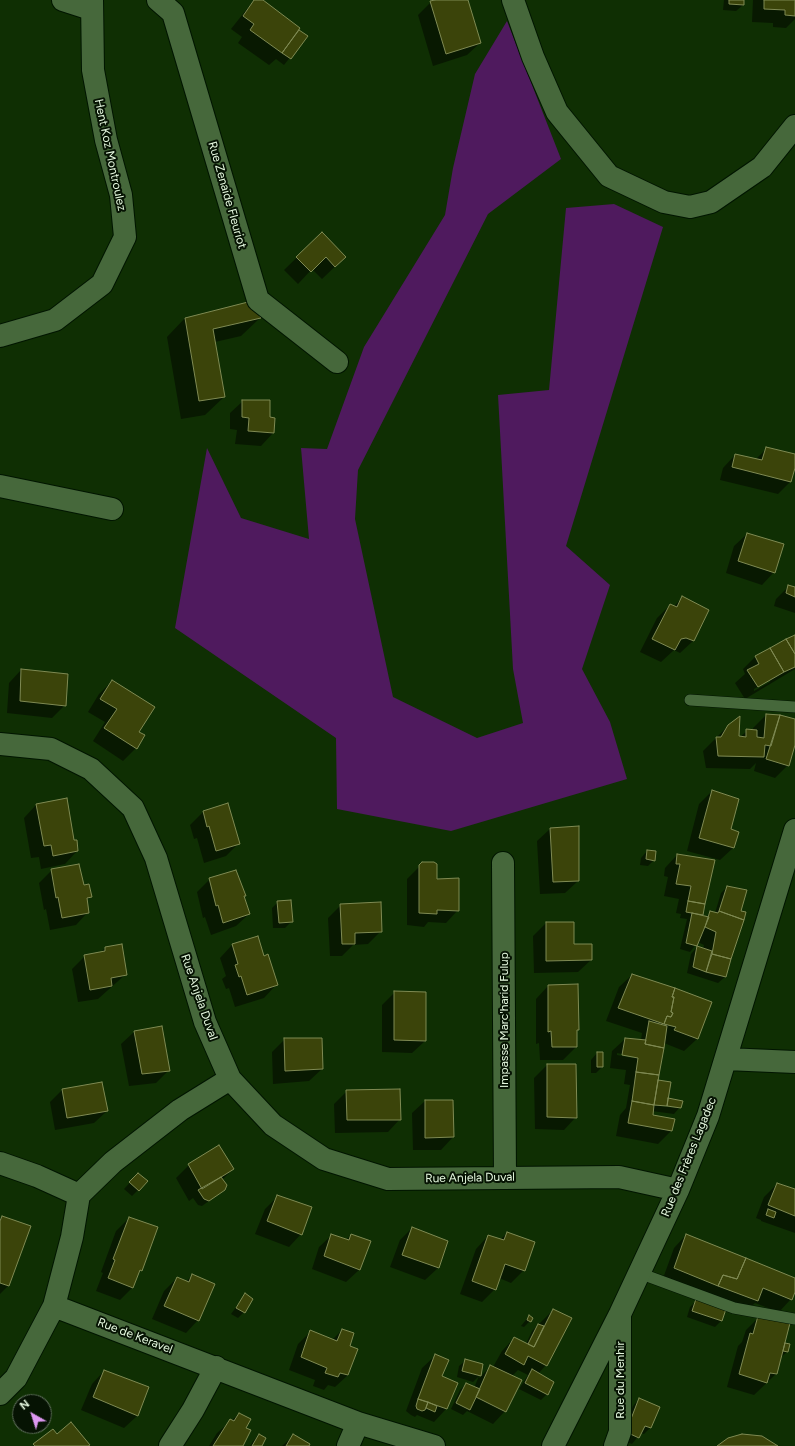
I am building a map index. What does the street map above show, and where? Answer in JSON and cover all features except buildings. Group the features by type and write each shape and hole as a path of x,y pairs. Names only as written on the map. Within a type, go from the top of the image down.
{"street":[{"path":"63,0 91,5"},
{"name":"Rue Zenaïde Fleuriot","path":"158,0 173,13 258,300 337,362"},
{"path":"513,0 533,57 557,112 609,176 664,202 690,207 711,202 762,167 795,126"},
{"name":"Hent Koz Montroulez","path":"0,336 55,320 102,284 125,237 121,195 106,140 93,70 91,5"},
{"path":"0,486 112,509"},
{"name":"Rue Anjela Duval","path":"0,744 51,749 91,768 133,808 156,858 205,1022 230,1079 273,1124 324,1159 388,1179 619,1177 678,1190"},
{"name":"Rue des Frères Lagadec","path":"553,1446 620,1314 678,1190 708,1116 795,830"},
{"name":"Impasse Marc'harid Fulup","path":"503,863 505,1177"},
{"path":"726,1059 795,1062"},
{"path":"0,1394 16,1378 54,1306 72,1237 79,1195 113,1162 180,1110 230,1079"},
{"path":"0,1163 37,1176 79,1195"},
{"name":"Rue de Keravel","path":"54,1306 216,1367 358,1423 434,1446"},
{"name":"Rue du Menhir","path":"615,1446 620,1432 620,1314"},
{"path":"170,1446 193,1410 216,1367"},
{"path":"348,1446 358,1423"}],"lane":[{"path":"690,700 795,707"},
{"path":"639,1273 734,1308 795,1319"}],"shaded area":[{"path":"507,21 561,159 488,214 358,470 355,519 393,697 477,738 523,723 513,669 498,395 549,390 566,208 614,204 663,227 566,546 610,585 582,669 610,722 627,779 451,831 337,809 336,738 175,628 207,448 241,518 309,539 301,448 327,449 364,347 445,215 453,168 475,74"}]}
